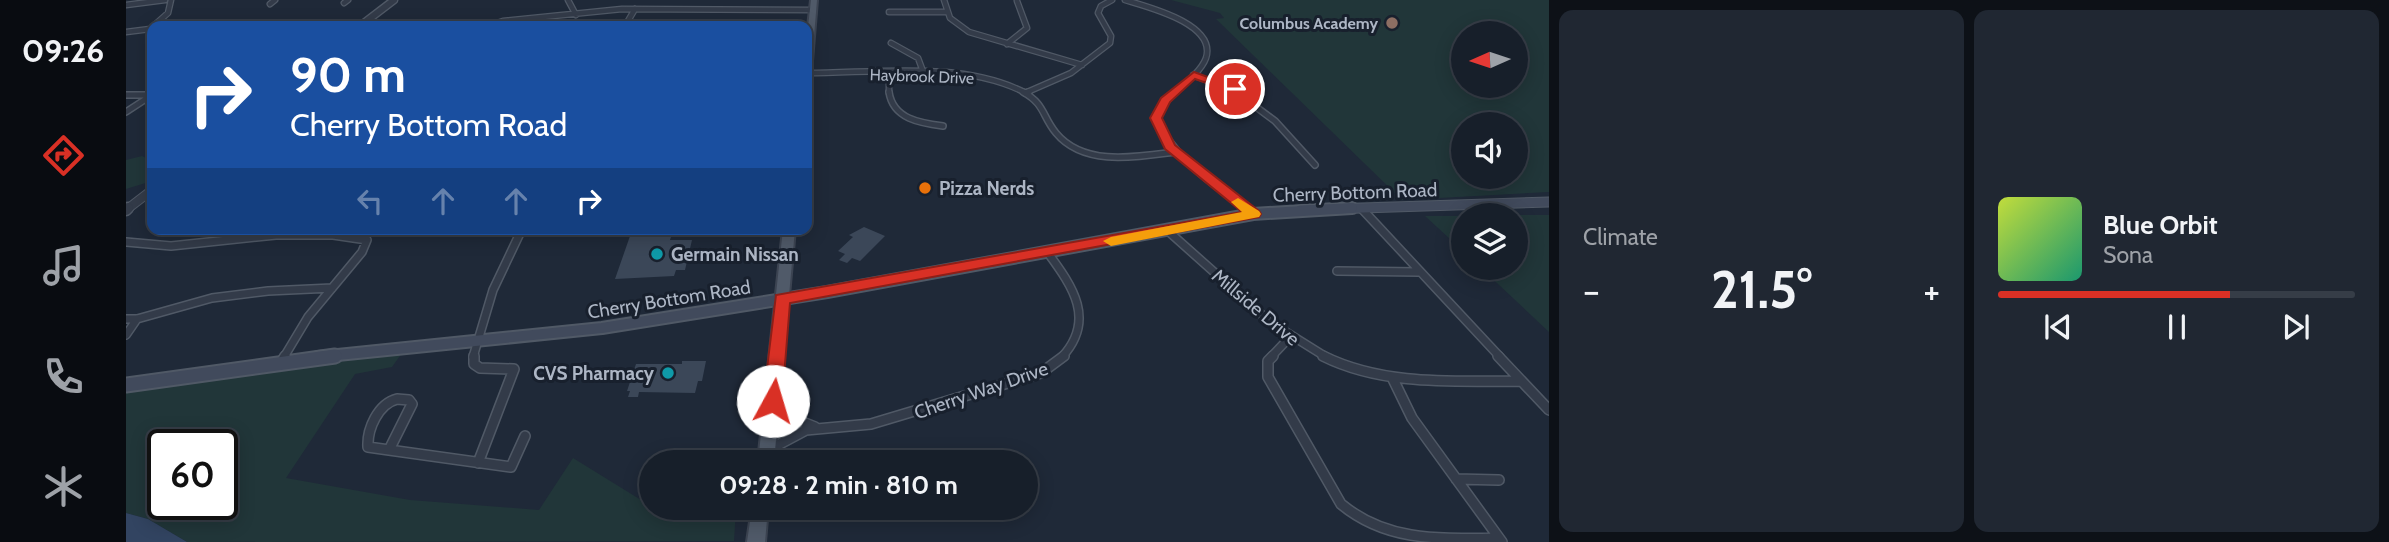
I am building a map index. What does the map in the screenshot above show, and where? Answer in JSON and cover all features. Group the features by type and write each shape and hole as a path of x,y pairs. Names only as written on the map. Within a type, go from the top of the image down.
{"main road":[{"path":"812,21 814,0"},
{"name":"Cherry Bottom Road","path":"126,385 282,362 602,328 1048,253 1254,214 1549,202"},
{"path":"767,450 788,235"},
{"path":"756,542 758,520"}],"street":[{"path":"126,5 165,0"},
{"path":"160,21 168,13 171,0"},
{"path":"270,4 275,0"},
{"path":"367,21 394,0"},
{"path":"568,0 576,15"},
{"path":"694,9 697,0"},
{"path":"944,0 947,12 960,27 1007,44 1082,65"},
{"path":"1025,93 1050,85 1110,43 1111,36 1098,13 1101,6 1112,0"},
{"path":"1125,0 1168,14 1199,32 1207,42 1207,59 1194,75 1165,100 1156,118 1161,132 1175,152 1254,214"},
{"path":"1007,44 1027,28 1017,1"},
{"path":"628,21 635,9"},
{"path":"508,21 635,9 813,10"},
{"path":"889,12 947,12"},
{"path":"126,32 147,31"},
{"path":"891,43 918,58 925,74"},
{"name":"Haybrook Drive","path":"812,73 979,77 1025,93 1045,109 1057,134 1080,149 1111,157 1175,152"},
{"path":"888,74 891,102 899,113 920,122 943,126"},
{"path":"1194,75 1230,87 1255,101 1315,165"},
{"path":"126,95 147,95"},
{"path":"126,112 147,98"},
{"path":"126,210 147,194"},
{"path":"1362,209 1549,411"},
{"name":"Millside Drive","path":"1168,231 1289,338 1340,363 1392,377 1520,381"},
{"path":"126,242 171,246 275,235 333,235 367,240 362,252 308,317 282,362"},
{"path":"478,463 514,369 480,368 474,364 478,341 493,290 519,235"},
{"name":"Cherry Way Drive","path":"776,450 782,442 820,427 871,424 1041,373 1053,367 1066,355 1077,338 1082,322 1073,287 1048,253"},
{"path":"1337,271 1419,272"},
{"path":"126,319 136,319 212,298 268,291 332,288"},
{"path":"126,335 136,319"},
{"path":"1289,338 1268,361 1268,377 1341,504 1357,520 1379,532 1401,537 1500,540"},
{"path":"1392,377 1412,418 1500,540"},
{"path":"389,450 412,404 402,398 386,404 368,435 368,447 478,463 511,467 525,436"},
{"name":"Cherry Way Drive","path":"773,401 795,419 820,427"},
{"path":"1457,479 1499,480"}],"green space":[{"path":"1171,0 1549,0 1549,192 1402,200 1216,19 1224,18 1220,13"},
{"path":"142,156 147,158 147,183 126,189 126,160"},
{"path":"1528,215 1549,215 1549,332 1494,280 1528,280"},
{"path":"1425,216 1451,216 1451,240"},
{"path":"402,353 392,367 355,374 286,478 410,500 539,510 573,458 639,499 639,520 735,520 734,541 187,542 150,520 238,520 238,429 147,429 147,519 126,513 126,390 226,374"}],"water":[{"path":"126,513 150,520 187,542 126,542"}],"building":[{"path":"864,227 885,236 860,261 852,258 847,263 839,260 845,254 838,251 853,237 849,235"},
{"name":"Germain Nissan","path":"672,235 670,240 692,240 685,270 676,270 674,276 615,279 630,236"},
{"name":"CVS Pharmacy","path":"682,361 706,361 702,381 698,381 695,393 639,392 638,397 628,397 630,391 627,391 636,364 682,364"}],"slow traffic":[{"path":"1111,241 1254,214 1238,202"}],"place":[{"name":"Columbus Academy","path":"1392,23"},
{"name":"Pizza Nerds","path":"925,188"},
{"name":"Germain Nissan","path":"657,254"},
{"name":"CVS Pharmacy","path":"668,373"}],"route":[{"path":"773,401 782,299 1254,214 1169,147 1156,118 1165,100 1194,75 1235,89"}]}
